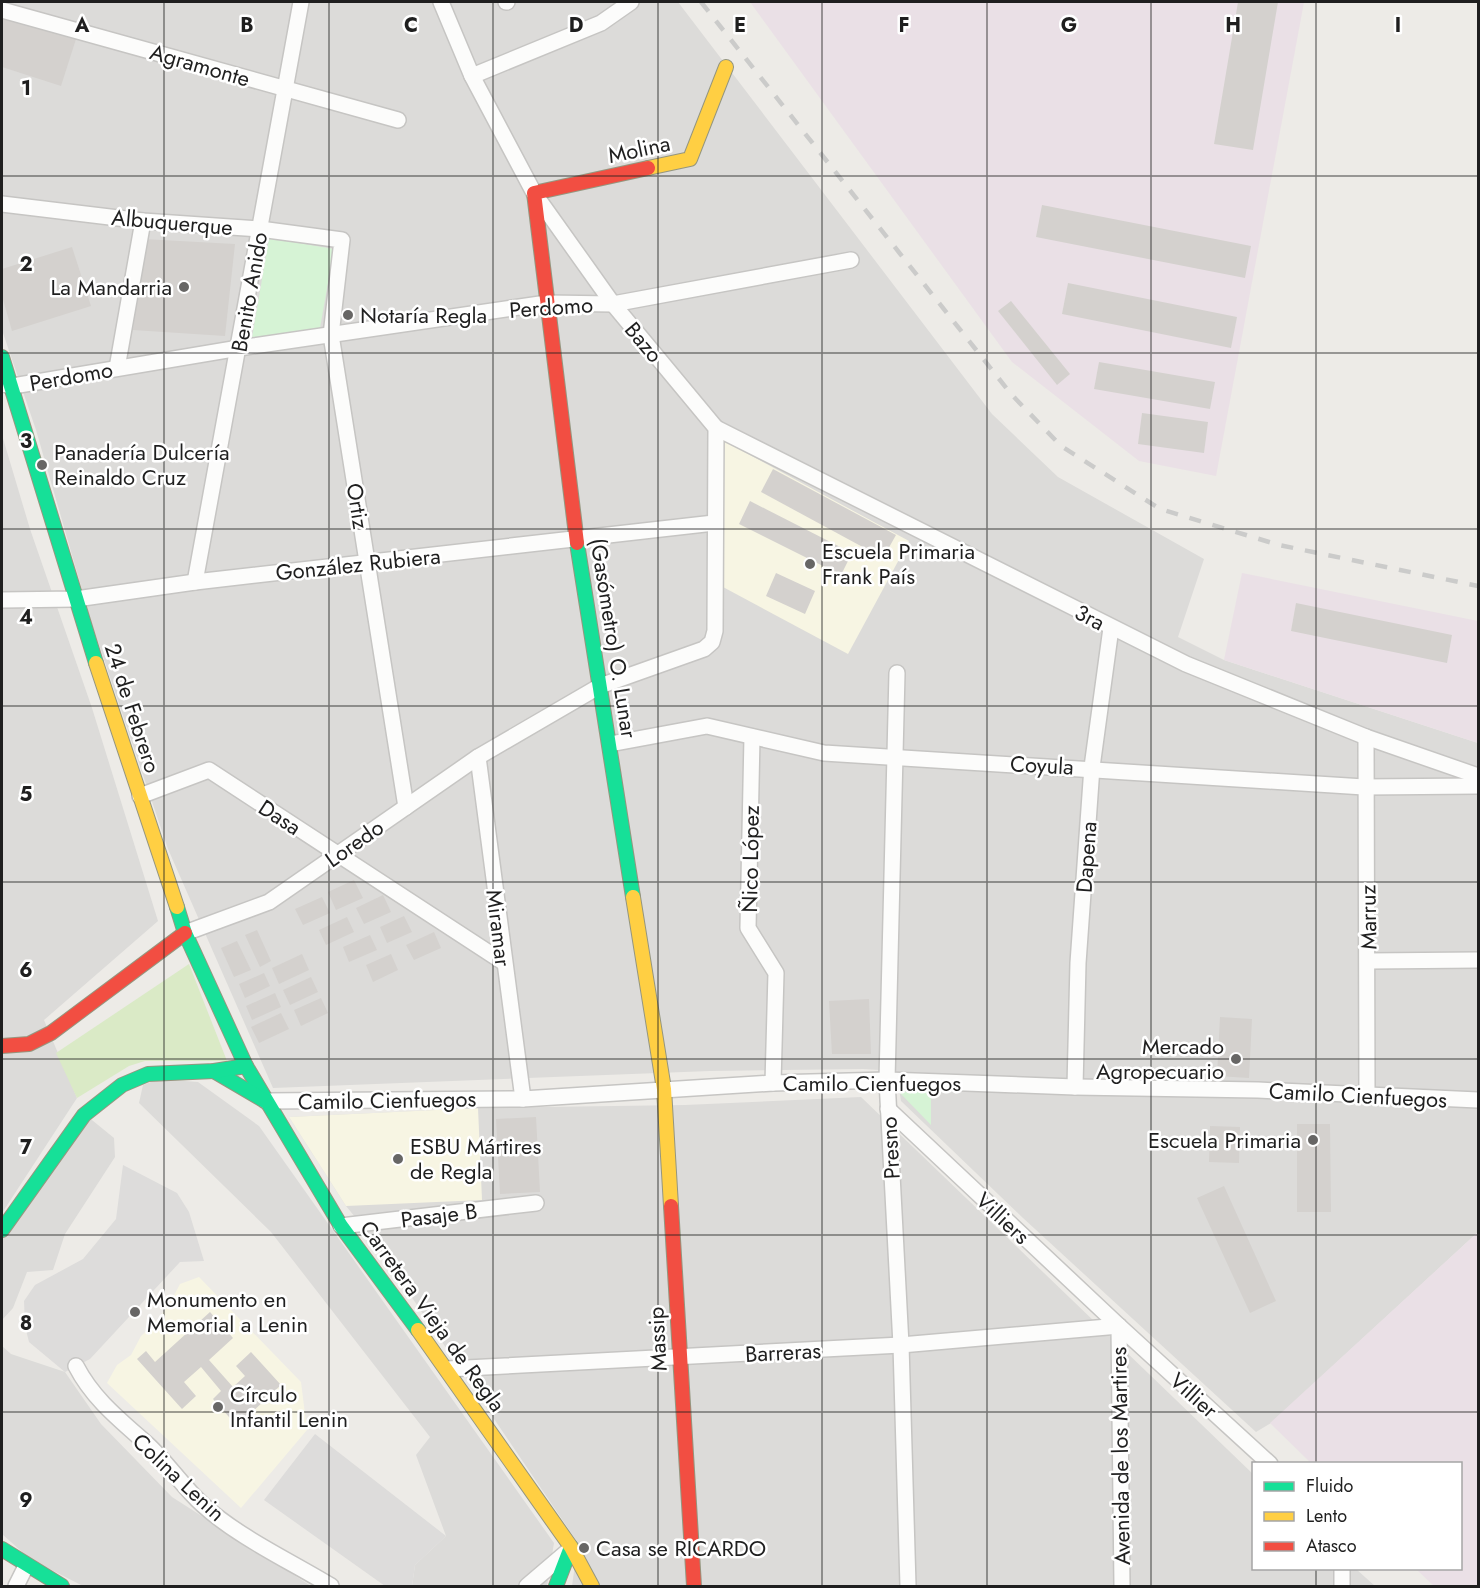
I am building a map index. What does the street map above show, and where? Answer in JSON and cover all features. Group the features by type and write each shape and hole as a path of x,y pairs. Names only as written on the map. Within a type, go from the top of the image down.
{"street":[{"name":"Benito Anido","path":"195,582 302,2"},
{"name":"Bazo","path":"441,2 472,76 534,193 613,304 716,428"},
{"path":"472,76 601,23 631,2"},
{"name":"Agramonte","path":"2,10 398,120"},
{"name":"Molina","path":"534,193 690,159 726,67"},
{"name":"(Gasómetro) O. Lunar","path":"534,193 576,539 664,1089"},
{"name":"Albuquerque","path":"2,204 143,221 260,229 342,240"},
{"path":"117,368 143,221"},
{"name":"Ortiz","path":"342,240 331,335 406,807"},
{"name":"Perdomo","path":"7,385 239,348 548,303 613,304 851,260"},
{"name":"24 de Febrero","path":"2,357 7,385 185,933 246,1066"},
{"path":"714,523 716,428"},
{"name":"3ra","path":"716,428 1186,664 1366,737 1479,776"},
{"name":"González Rubiera","path":"2,600 76,599 195,582 714,523"},
{"name":"Loredo","path":"2,1046 29,1044 51,1033 185,933 269,902 478,757 600,686 704,649 712,642 716,631 714,523"},
{"name":"Dapena","path":"1075,1087 1078,963 1092,767 1111,628"},
{"name":"Presno","path":"897,673 887,1080 901,1345 908,1587"},
{"name":"Coyula","path":"610,744 707,726 824,753 1092,767 1364,787 1479,786"},
{"name":"Ñico López","path":"752,736 748,928 776,973 773,1083"},
{"name":"Marruz","path":"1366,737 1364,787 1369,961 1367,1097"},
{"name":"Miramar","path":"478,757 503,962 523,1099"},
{"name":"Dasa","path":"140,796 209,770 503,962"},
{"path":"1369,961 1479,960"},
{"path":"2,1230 84,1115 122,1085 148,1074 214,1071 246,1066"},
{"name":"Carretera Vieja de Regla","path":"246,1066 342,1226 447,1369 572,1547 592,1587"},
{"path":"214,1071 266,1101"},
{"name":"Camilo Cienfuegos","path":"266,1101 523,1099 773,1083 887,1080 1075,1087 1258,1090 1367,1097 1479,1100"},
{"name":"Massip","path":"664,1089 694,1587"},
{"name":"Villiers","path":"888,1109 1119,1326"},
{"name":"Pasaje B","path":"342,1226 536,1203"},
{"name":"Barreras","path":"447,1369 901,1345 1119,1326"},
{"name":"Villier","path":"1119,1326 1268,1462"},
{"name":"Avenida de los Martires","path":"1119,1326 1122,1587"},
{"name":"Colina Lenin","path":"76,1366 85,1384 115,1418 162,1459 202,1504 219,1518 331,1587"},
{"path":"527,1587 572,1547"},
{"path":"556,1587 572,1547"},
{"path":"2,1549 62,1587"},
{"path":"16,1587 26,1566"},
{"path":"1342,1570 1342,1587"}],"shaded area":[{"path":"2,2 678,2 992,414 1058,477 1204,559 1178,637 1224,660 1478,743 1478,1232 1271,1423 1256,1432 1023,1218 901,1101 896,1071 863,1069 710,1071 273,1088 168,849 91,621 36,430 2,330"},
{"path":"750,2 1304,2 1216,476 1139,461 1012,362"},
{"path":"2,435 30,529 92,708 158,921 44,1020 77,1098 2,1213"},
{"name":"Escuela Primaria Frank País","path":"724,441 909,541 848,654 723,587"},
{"path":"1242,573 1478,621 1478,743 1224,660"},
{"path":"159,1079 198,1082 259,1126 554,1543 547,1586 412,1586 415,1565 446,1536 416,1455 430,1437 271,1232 139,1103 143,1085"},
{"path":"861,1097 1252,1473 1252,1570 1357,1570 1375,1586 572,1586 578,1543 369,1234 346,1206 289,1117 478,1108 685,1105"},
{"name":"ESBU Mártires de Regla","path":"478,1108 482,1200 346,1206 289,1117"},
{"path":"87,1116 114,1138 115,1157 65,1234 53,1270 27,1272 13,1308 2,1320 2,1238"},
{"path":"123,1165 177,1193 189,1212 204,1261 180,1262 90,1359 65,1372 29,1342 25,1326 24,1301 35,1285 83,1259 116,1219"},
{"path":"1478,1232 1478,1586 1434,1586 1417,1570 1462,1570 1462,1462 1310,1462 1270,1423"},
{"name":"Círculo Infantil Lenin","path":"199,1277 301,1382 307,1430 241,1508 107,1383 117,1365 131,1355 141,1336 155,1323 170,1303 180,1284"},
{"path":"2,1346 11,1354 65,1372 101,1424 172,1497 311,1586 83,1586 30,1559 2,1534"},
{"path":"315,1434 446,1536 415,1565 412,1586 385,1586 264,1500"}],"green space":[{"path":"269,238 334,249 320,328 252,338"},
{"path":"189,964 227,1061 145,1061 129,1066 77,1098 56,1053"},
{"path":"899,1092 931,1092 931,1125"}],"building":[{"path":"1238,2 1278,2 1253,150 1214,144"},
{"path":"2,14 76,39 61,86 2,67"},
{"path":"1042,205 1251,246 1245,278 1036,237"},
{"name":"La Mandarria","path":"143,239 235,244 225,336 133,330"},
{"path":"72,247 91,306 12,331 2,296 2,269"},
{"path":"1068,283 1237,317 1231,348 1062,314"},
{"path":"1011,301 1070,374 1057,385 998,311"},
{"path":"1099,362 1215,382 1210,409 1094,389"},
{"path":"1142,413 1208,422 1204,453 1138,444"},
{"path":"773,469 896,535 883,558 761,492"},
{"path":"750,501 852,553 841,575 739,524"},
{"path":"776,573 815,591 805,614 766,596"},
{"path":"1296,603 1452,635 1447,663 1291,631"},
{"path":"354,880 363,898 336,910 328,892"},
{"path":"383,895 391,912 364,924 356,908"},
{"path":"322,897 330,913 303,925 295,909"},
{"path":"404,916 412,932 387,943 380,927"},
{"path":"347,917 354,932 326,945 319,930"},
{"path":"257,930 271,961 260,967 245,935"},
{"path":"434,932 441,948 414,960 406,945"},
{"path":"370,935 377,950 349,962 343,947"},
{"path":"237,941 251,970 234,977 221,948"},
{"path":"302,954 309,970 279,984 272,968"},
{"path":"391,954 398,970 373,982 366,965"},
{"path":"264,973 270,986 245,998 239,984"},
{"path":"311,977 318,992 290,1005 283,990"},
{"path":"275,993 281,1007 252,1020 246,1006"},
{"path":"321,998 328,1013 301,1026 294,1010"},
{"path":"869,999 871,1054 832,1054 829,1001"},
{"path":"281,1013 289,1029 259,1043 251,1027"},
{"path":"1220,1017 1252,1019 1249,1078 1217,1076"},
{"path":"536,1117 540,1192 500,1194 496,1119"},
{"path":"1297,1124 1330,1124 1331,1212 1297,1212"},
{"path":"1210,1126 1240,1127 1239,1163 1209,1162"},
{"path":"1224,1186 1276,1301 1250,1313 1197,1198"},
{"path":"210,1312 233,1338 209,1360 233,1387 245,1376 236,1366 251,1352 281,1385 237,1426 213,1399 221,1391 201,1367 184,1382 196,1396 182,1409 137,1359 146,1351 155,1362"}],"railway":[{"path":"701,2 1011,394 1061,446 1160,509 1279,545 1478,586"}],"traffic: fast":[{"path":"2,357 96,663"},
{"path":"577,543 633,897"},
{"path":"177,907 185,933 246,1066 341,1226 418,1330"},
{"path":"2,1230 84,1115 122,1085 148,1074 214,1071 246,1066"},
{"path":"214,1071 265,1101"},
{"path":"556,1586 571,1547"},
{"path":"2,1549 62,1586"}],"traffic: slow":[{"path":"648,168 690,159 726,67"},
{"path":"96,663 177,907"},
{"path":"633,897 664,1089 671,1206"},
{"path":"418,1330 571,1547 592,1586"}],"traffic: jam":[{"path":"577,543 534,193 648,168"},
{"path":"2,1046 29,1044 51,1033 185,933"},
{"path":"671,1206 694,1586"}],"place":[{"name":"La Mandarria","path":"184,287"},
{"name":"Notaría Regla","path":"348,315"},
{"name":"Panadería Dulcería Reinaldo Cruz","path":"42,465"},
{"name":"Escuela Primaria Frank País","path":"810,564"},
{"name":"Mercado Agropecuario","path":"1236,1059"},
{"name":"Escuela Primaria","path":"1313,1140"},
{"name":"ESBU Mártires de Regla","path":"398,1159"},
{"name":"Monumento en Memorial a Lenin","path":"135,1312"},
{"name":"Círculo Infantil Lenin","path":"218,1407"},
{"name":"Casa se RICARDO","path":"584,1548"}]}
